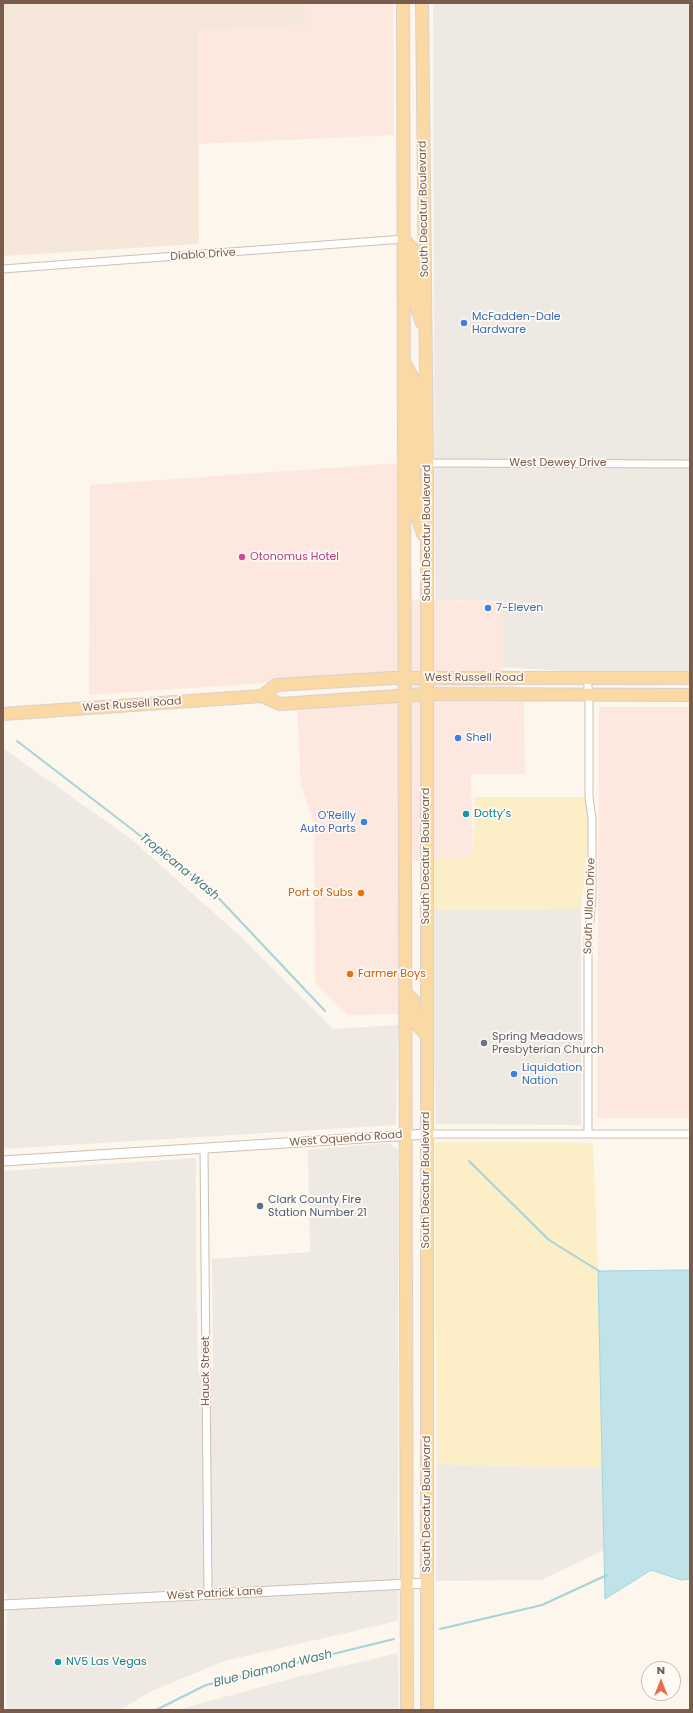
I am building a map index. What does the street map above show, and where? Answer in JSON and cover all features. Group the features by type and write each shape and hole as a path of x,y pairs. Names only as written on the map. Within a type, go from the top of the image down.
{"main road":[{"name":"South Decatur Boulevard","path":"403,3 407,1710"},
{"name":"South Decatur Boulevard","path":"422,3 427,545 427,1710"},
{"path":"404,239 414,251 415,302 425,333"},
{"path":"404,362 414,380 416,452 426,463"},
{"path":"404,450 413,461 416,513 427,545"},
{"name":"West Russell Road","path":"262,696 276,685 405,678 690,678"},
{"name":"West Russell Road","path":"3,714 262,696 280,704 427,694 690,695"},
{"path":"406,996 414,1000 416,1023 426,1035"}],"street":[{"name":"Diablo Drive","path":"3,269 404,239"},
{"name":"West Dewey Drive","path":"426,463 690,464"},
{"name":"South Ullom Drive","path":"587,679 590,695 589,797 592,818 592,898 588,941 588,1134"},
{"name":"West Oquendo Road","path":"3,1161 426,1134 690,1134"},
{"name":"Hauck Street","path":"204,1148 208,1594"},
{"name":"West Patrick Lane","path":"3,1605 427,1583"}],"shaded area":[{"path":"3,3 305,3 305,25 198,32 199,244 3,256"},
{"path":"305,3 393,3 394,135 198,144 198,32 305,25"},
{"path":"433,3 690,3 690,679 503,667 503,601 435,600"},
{"path":"400,463 399,599 503,602 503,667 524,698 525,774 471,774 473,859 400,860 399,1014 348,1015 315,982 314,824 301,784 297,707 400,701 399,674 89,695 90,485"},
{"path":"599,707 690,707 690,1118 597,1118"},
{"path":"3,748 131,839 239,935 333,1029 398,1025 396,1125 3,1149"},
{"path":"581,909 581,1125 436,1124 432,910"},
{"path":"388,1143 398,1149 398,1621 224,1661 152,1691 120,1710 6,1710 7,1594 3,1594 3,1171 196,1158 198,1373 213,1371 212,1259 310,1252 308,1150"},
{"path":"437,1464 602,1468 604,1550 541,1580 436,1581"},
{"path":"398,1653 399,1710 177,1710 297,1677"}],"sand":[{"path":"475,797 593,797 581,909 432,910 432,859 473,858"},
{"path":"435,1142 593,1143 598,1271 602,1468 437,1464"}],"water":[{"path":"690,1270 690,1579 681,1580 651,1570 605,1599 598,1271"}],"waterway":[{"name":"Tropicana Wash","path":"17,741 211,890 325,1011"},
{"path":"469,1161 549,1240 599,1271"},
{"path":"440,1629 542,1605 607,1575"},
{"name":"Blue Diamond Wash","path":"156,1710 206,1685 394,1639"}],"place":[{"name":"McFadden-Dale Hardware","path":"464,323"},
{"name":"Otonomus Hotel","path":"242,557"},
{"name":"7-Eleven","path":"488,608"},
{"name":"Shell","path":"458,738"},
{"name":"Dotty’s","path":"466,814"},
{"name":"O'Reilly Auto Parts","path":"364,822"},
{"name":"Port of Subs","path":"361,893"},
{"name":"Farmer Boys","path":"350,974"},
{"name":"Spring Meadows Presbyterian Church","path":"484,1043"},
{"name":"Liquidation Nation","path":"514,1074"},
{"name":"Clark County Fire Station Number 21","path":"260,1206"},
{"name":"NV5 Las Vegas","path":"58,1662"}]}
